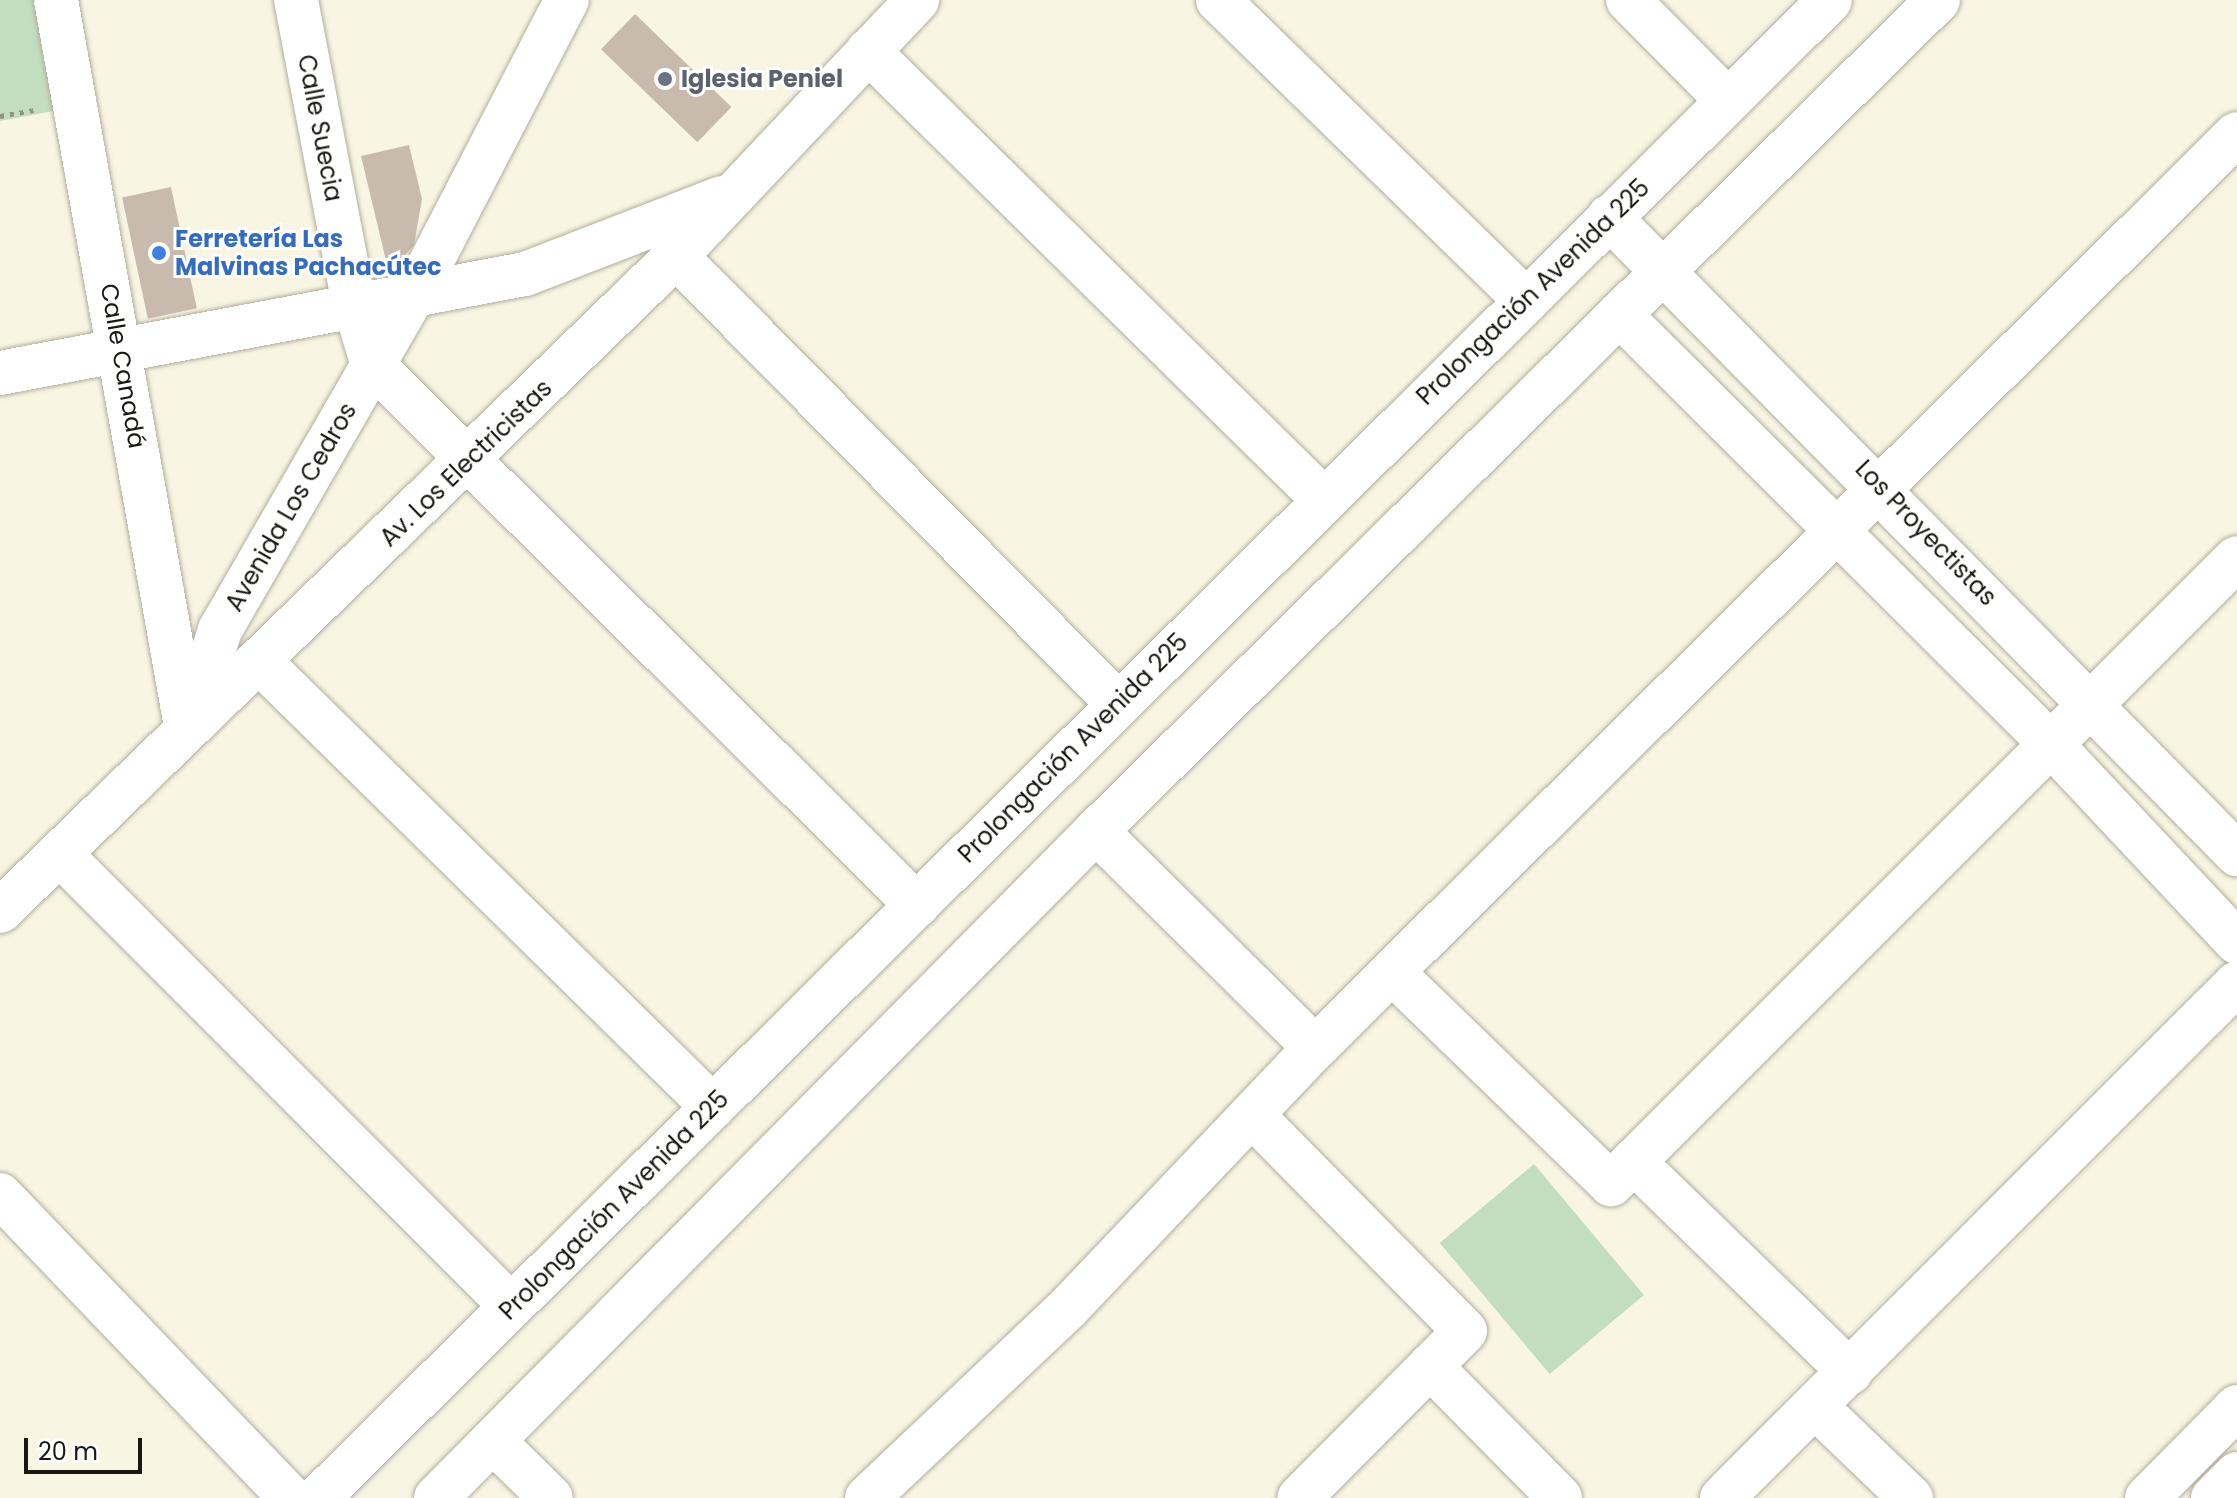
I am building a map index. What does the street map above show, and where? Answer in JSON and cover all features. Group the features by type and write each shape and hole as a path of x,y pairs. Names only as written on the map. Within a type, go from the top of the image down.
{"street":[{"name":"Calle Canadá","path":"56,0 121,349 187,732"},
{"name":"Calle Suecia","path":"296,0 354,303 373,365"},
{"name":"Av. Los Electricistas","path":"0,911 470,460 676,256 917,0"},
{"path":"1218,0 1526,301"},
{"path":"1628,0 1728,101"},
{"name":"Prolongación Avenida 225","path":"318,1498 917,905 1322,498 1830,0"},
{"path":"436,1498 495,1443 1096,831 1938,0"},
{"name":"Avenida Los Cedros","path":"187,732 220,630 416,291 554,9"},
{"path":"868,51 1322,498"},
{"path":"867,1498 1069,1307 1315,1048 2237,134"},
{"path":"0,373 416,291 525,274 736,192"},
{"name":"Los Proyectistas","path":"1609,217 1881,486 2237,854"},
{"path":"676,256 1118,704"},
{"path":"1619,314 2049,742 2237,942"},
{"path":"373,365 917,905"},
{"path":"1392,972 1611,1184 2088,700 2237,558"},
{"path":"260,662 713,1107"},
{"path":"1096,831 1315,1048"},
{"path":"60,854 511,1306"},
{"path":"1722,1498 2237,983"},
{"path":"1252,1115 1465,1331 1299,1498"},
{"path":"1633,1161 1850,1372"},
{"path":"0,1195 291,1498"},
{"path":"1430,1366 1560,1498"},
{"path":"1815,1406 1911,1498"},
{"path":"2147,1498 2237,1407"},
{"path":"495,1443 551,1498"},
{"path":"2213,1498 2237,1474"}],"green space":[{"path":"0,0 42,0 64,109 0,121"},
{"path":"1534,1164 1644,1295 1550,1374 1440,1243"}],"building":[{"name":"Iglesia Peniel","path":"635,14 731,107 697,142 601,49"},
{"path":"409,145 422,199 414,245 389,273 361,156"},
{"name":"Ferretería Las Malvinas Pachacútec","path":"171,187 197,308 148,319 122,197"}],"place":[{"name":"Iglesia Peniel","path":"665,79"},
{"name":"Ferretería Las Malvinas Pachacútec","path":"159,253"}]}
